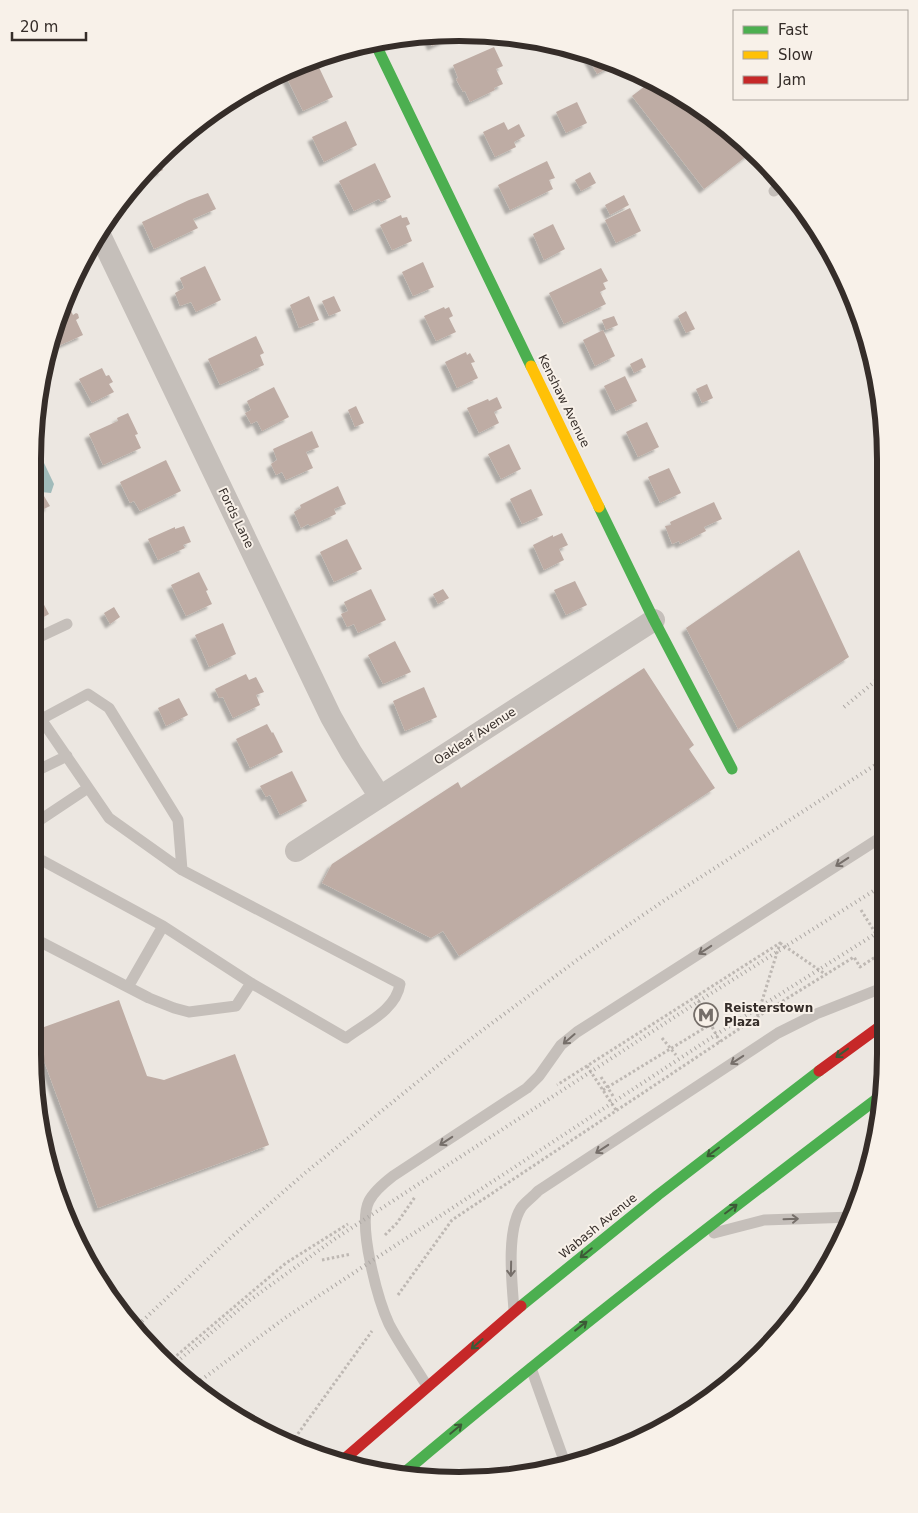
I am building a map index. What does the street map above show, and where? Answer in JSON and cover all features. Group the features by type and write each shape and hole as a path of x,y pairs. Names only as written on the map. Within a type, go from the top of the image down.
{"main road":[{"name":"Kenshaw Avenue","path":"378,49 654,620 732,769"},
{"name":"Wabash Avenue","path":"347,1457 514,1312 658,1194 877,1029"},
{"path":"409,1469 530,1366 692,1238 874,1101"},
{"path":"338,1454 382,1427"}],"street":[{"name":"Fords Lane","path":"103,241 331,717 380,797"},
{"name":"Oakleaf Avenue","path":"296,851 654,620"}],"lane":[{"path":"41,636 66,624"},
{"path":"41,719 88,694 109,708 178,820 182,870"},
{"path":"41,725 67,756 109,818 182,870 400,984 398,994 391,1005 346,1038 252,983 163,926 41,860"},
{"path":"41,769 67,756"},
{"path":"41,819 88,788"},
{"path":"427,1386 390,1326 382,1308 366,1241 366,1212 369,1201 378,1188 393,1176 527,1088 539,1076 561,1045 577,1032 877,840"},
{"path":"128,987 163,926"},
{"path":"41,942 165,1005 189,1012 236,1006 252,983"},
{"path":"514,1312 511,1272 516,1221 522,1208 538,1191 778,1033 816,1014 877,990"},
{"path":"692,1238 764,1220 844,1217"},
{"path":"530,1366 563,1459"}],"path":[{"path":"861,910 877,937"},
{"path":"780,943 825,974"},
{"path":"555,1086 780,943"},
{"path":"757,1017 780,943"},
{"path":"696,996 720,1042 854,957 860,967 877,955"},
{"path":"604,1090 711,1024"},
{"path":"662,1038 676,1055"},
{"path":"587,1066 616,1110"},
{"path":"601,1078 613,1096"},
{"path":"381,1239 397,1223 415,1197"},
{"path":"174,1358 286,1264 366,1212"},
{"path":"322,1260 356,1252"},
{"path":"295,1438 372,1330"}],"water":[{"path":"41,461 44,463 54,484 51,493 41,492"}],"building":[{"path":"430,42 441,42 432,46"},
{"path":"494,47 503,66 496,69 503,84 470,102 456,79 458,78 453,65"},
{"path":"591,62 607,68 597,74"},
{"path":"318,66 333,97 303,111 287,78"},
{"path":"646,85 691,112 746,157 704,189 632,96"},
{"path":"577,102 587,123 566,133 556,112"},
{"path":"346,121 357,145 324,162 312,137"},
{"path":"504,122 508,130 519,124 525,136 514,142 516,147 495,157 483,132"},
{"path":"547,161 555,178 549,180 553,189 510,210 498,185"},
{"path":"375,163 391,197 381,202 379,199 354,211 339,181"},
{"path":"161,167 163,170 154,175"},
{"path":"590,172 596,183 581,191 575,180"},
{"path":"208,193 216,209 193,219 198,228 154,249 142,222"},
{"path":"624,195 629,205 610,215 605,205"},
{"path":"630,208 641,231 616,243 605,220"},
{"path":"401,215 402,218 407,217 410,224 406,226 412,241 392,250 380,225"},
{"path":"553,224 565,249 544,260 533,234"},
{"path":"423,262 434,287 413,296 402,272"},
{"path":"205,266 221,300 196,312 191,302 180,306 175,293 184,288 180,278"},
{"path":"601,268 608,281 603,283 606,289 600,292 606,304 564,324 549,293"},
{"path":"309,296 319,320 299,328 290,305"},
{"path":"334,296 341,311 329,316 322,301"},
{"path":"444,307 445,309 449,307 453,316 449,318 456,332 436,341 424,316"},
{"path":"70,308 73,315 78,314 79,318 76,320 83,335 56,347"},
{"path":"686,311 695,329 686,333 678,316"},
{"path":"614,316 618,325 606,330 602,320"},
{"path":"603,330 615,356 595,366 583,340"},
{"path":"256,336 264,353 260,355 264,365 220,385 208,359"},
{"path":"466,352 467,355 470,353 475,362 471,363 478,378 457,388 445,362"},
{"path":"642,358 646,367 634,373 630,364"},
{"path":"102,368 106,376 109,375 113,382 109,384 114,392 92,403 79,379"},
{"path":"625,376 637,401 616,411 604,386"},
{"path":"707,384 713,398 702,403 696,389"},
{"path":"274,387 289,417 262,431 257,421 251,424 245,413 251,410 247,401"},
{"path":"497,397 502,408 494,412 499,423 479,433 467,408"},
{"path":"356,406 364,423 355,427 348,410"},
{"path":"128,413 138,434 135,435 141,448 103,465 89,434 118,421 117,418"},
{"path":"647,422 659,447 638,457 626,432"},
{"path":"312,431 319,447 306,452 313,468 286,480 282,472 276,475 271,464 277,460 273,449"},
{"path":"509,444 521,469 501,479 488,454"},
{"path":"166,460 181,491 140,511 134,501 130,503 120,482"},
{"path":"669,468 681,493 660,503 648,477"},
{"path":"338,486 346,504 334,509 336,514 301,528 294,512 301,508 300,505"},
{"path":"531,489 543,515 522,524 510,499"},
{"path":"44,496 50,506 41,510 41,498"},
{"path":"714,502 722,519 704,527 706,531 680,544 679,541 672,544 665,526 671,525 670,522"},
{"path":"184,526 191,542 183,545 185,548 158,560 148,539 175,527 175,529"},
{"path":"562,533 568,545 559,549 564,560 544,570 533,545 553,535 553,537"},
{"path":"347,539 362,569 334,582 320,552"},
{"path":"799,550 849,657 738,729 686,628"},
{"path":"199,572 208,590 206,591 212,604 186,616 171,585"},
{"path":"575,581 587,605 566,615 554,590"},
{"path":"371,589 386,620 358,633 354,624 347,627 341,614 348,611 344,602"},
{"path":"443,589 449,598 438,604 433,594"},
{"path":"41,599 49,614 41,619"},
{"path":"114,607 120,617 110,624 104,613"},
{"path":"223,623 236,654 209,667 195,635"},
{"path":"395,641 411,672 383,684 368,655"},
{"path":"644,668 694,745 689,749 715,788 459,956 443,931 431,938 322,883 332,864 458,782 461,788"},
{"path":"246,674 249,680 256,677 264,692 256,695 260,705 233,718 223,697 219,698 215,689"},
{"path":"424,687 437,717 405,731 393,701"},
{"path":"179,698 188,715 166,726 158,708"},
{"path":"267,724 283,752 250,768 236,739"},
{"path":"292,771 307,801 280,815 270,795 266,797 260,786"},
{"path":"119,1000 147,1076 164,1080 235,1054 269,1145 98,1208 41,1053 41,1028"}],"railway":[{"path":"844,707 877,680"},
{"path":"140,1323 227,1241 305,1173 468,1041 577,960 665,900 877,764"},
{"path":"177,1361 250,1300 336,1238 699,1001 877,889"},
{"path":"200,1381 285,1318 717,1034 877,933"}],"traffic: fast":[{"path":"378,49 531,366"},
{"path":"599,507 654,620 732,769"},
{"path":"521,1306 658,1195 819,1071"},
{"path":"409,1469 641,1280 874,1101"}],"traffic: slow":[{"path":"531,366 599,507"}],"traffic: jam":[{"path":"819,1071 877,1029"},
{"path":"347,1457 521,1306"}],"place":[{"name":"Reisterstown Plaza","path":"706,1015"}]}
